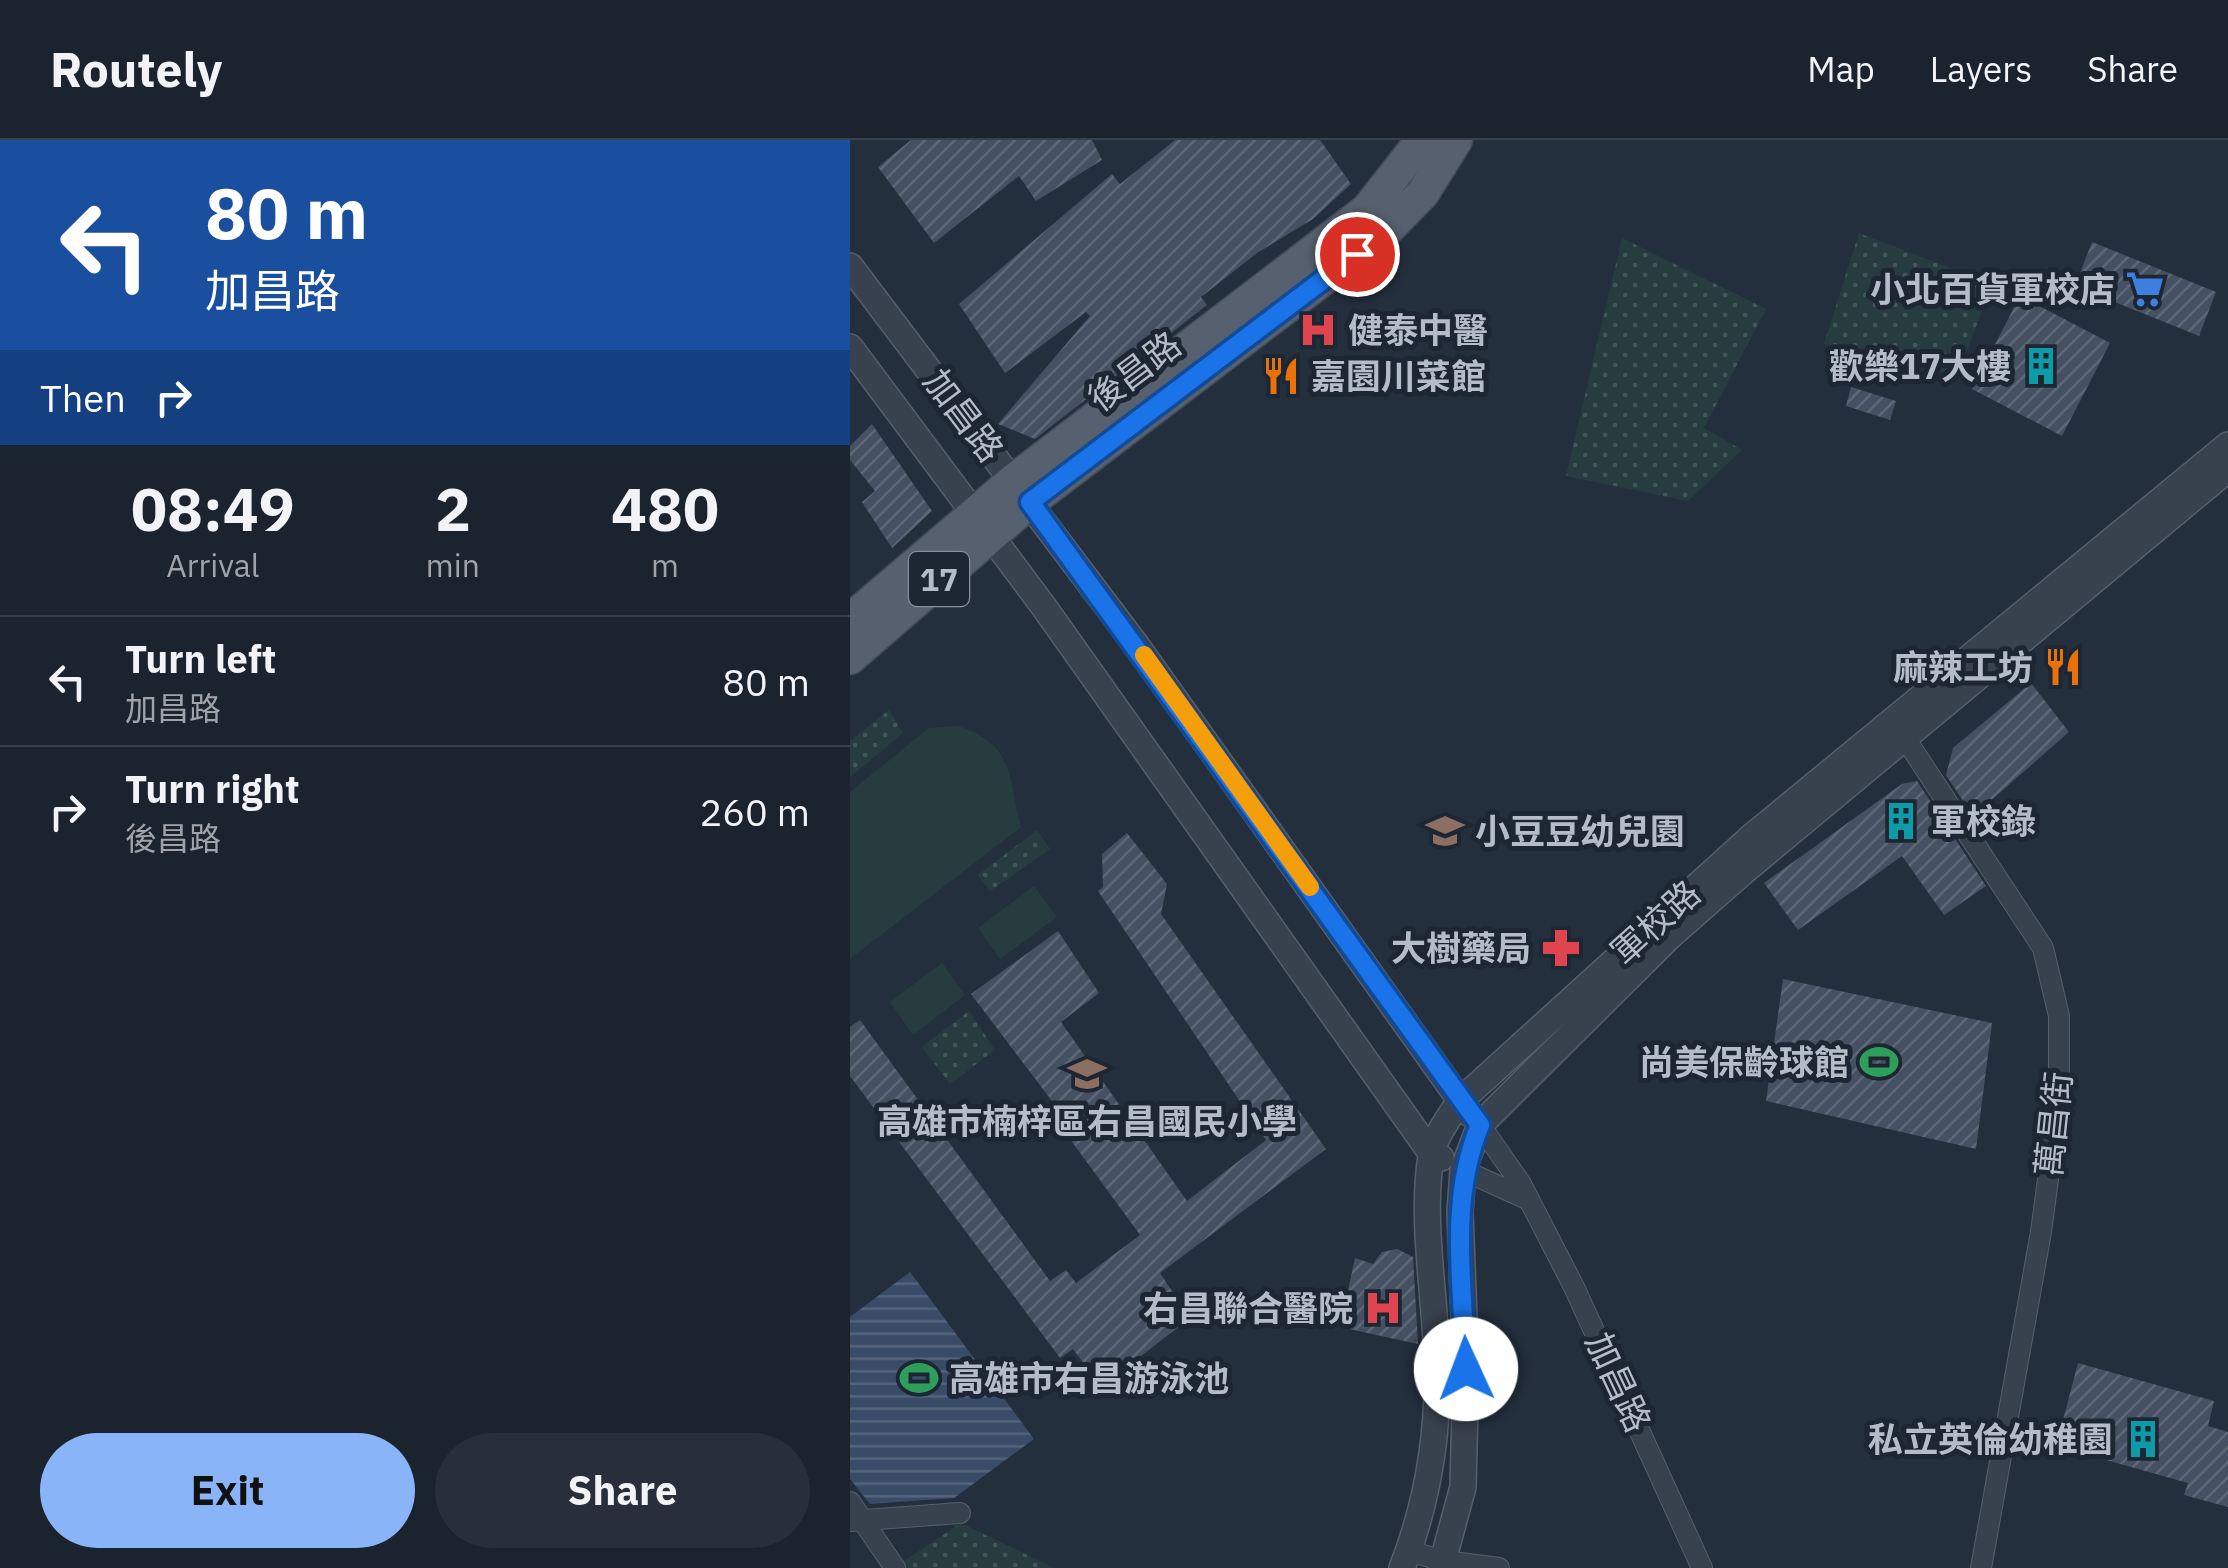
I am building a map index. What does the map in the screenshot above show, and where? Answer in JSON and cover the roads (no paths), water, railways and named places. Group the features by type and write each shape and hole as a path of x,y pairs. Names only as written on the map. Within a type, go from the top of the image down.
{"main road":[{"name":"後昌路","path":"850,620 982,523 1366,210 1422,140"},
{"name":"後昌路","path":"1022,491 1384,233 1423,193 1456,140"},
{"name":"後昌路","path":"850,658 982,523"}],"street":[{"name":"加昌路","path":"850,266 1022,491 1266,825 1459,1102 1480,1125 1529,1200 1620,1384 1702,1568"},
{"name":"加昌路","path":"850,347 982,523 1431,1153 1529,1200"},
{"name":"軍校路","path":"1443,1564 1463,1487 1466,1442 1460,1212 1463,1170 1480,1125 1668,938 1899,728 2228,445"},
{"name":"軍校路","path":"1405,1559 1428,1490 1434,1446 1438,1376 1429,1204 1431,1153 1459,1102 1674,903 2228,469"},
{"name":"萬昌街","path":"1899,728 2043,948 2059,1016 2058,1096 2041,1232 1981,1568"},
{"path":"850,1502 856,1521 894,1568"},
{"path":"856,1521 960,1513"},
{"path":"1405,1559 1499,1568"}],"water":[{"name":"高雄市右昌游泳池","path":"910,1272 1034,1439 954,1498 870,1504 850,1479 850,1317"}],"place":[{"name":"小北百貨軍校店","path":"2145,289"},
{"name":"健泰中醫","path":"1318,330"},
{"name":"歡樂17大樓","path":"2041,366"},
{"name":"嘉園川菜館","path":"1281,376"},
{"name":"麻辣工坊","path":"2063,667"},
{"name":"軍校錄","path":"1901,821"},
{"name":"小豆豆幼兒園","path":"1445,831"},
{"name":"大樹藥局","path":"1561,948"},
{"name":"尚美保齡球館","path":"1879,1062"},
{"name":"高雄市楠梓區右昌國民小學","path":"1087,1074"},
{"name":"右昌聯合醫院","path":"1383,1308"},
{"name":"高雄市右昌游泳池","path":"919,1378"},
{"name":"私立英倫幼稚園","path":"2143,1439"}]}
